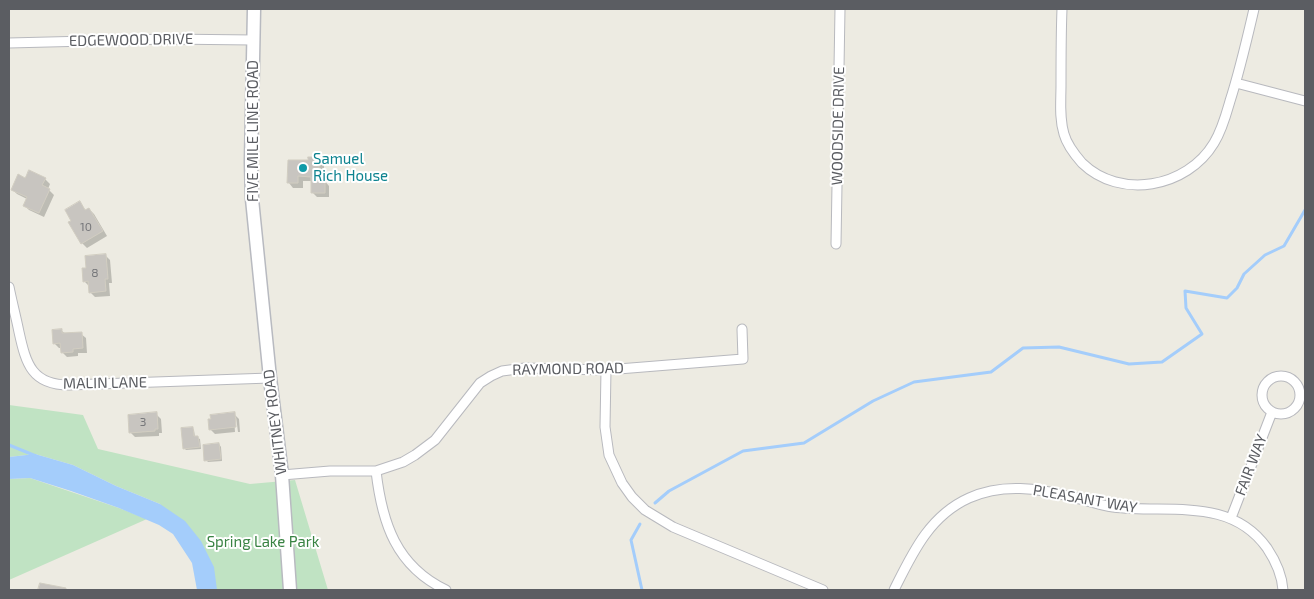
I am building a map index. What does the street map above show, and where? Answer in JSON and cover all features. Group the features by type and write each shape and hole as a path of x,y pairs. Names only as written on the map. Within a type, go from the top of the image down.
{"main road":[{"name":"FIVE MILE LINE ROAD","path":"254,9 251,162 258,254"},
{"name":"WHITNEY ROAD","path":"258,254 282,475 290,590"}],"street":[{"path":"832,9 840,9"},
{"name":"WOODSIDE DRIVE","path":"836,244 840,9"},
{"path":"1062,9 1061,116 1064,135 1075,155 1090,170 1107,179 1128,184 1144,184 1172,179 1191,168 1205,156 1223,124 1236,82 1254,9"},
{"name":"EDGEWOOD DRIVE","path":"9,43 167,39 253,40"},
{"path":"1236,82 1305,101"},
{"name":"MALIN LANE","path":"9,287 26,360 34,373 50,383 270,378"},
{"name":"RAYMOND ROAD","path":"282,475 330,471 376,471 402,462 425,448 448,426 472,392 491,376 502,371 525,368 606,370 742,359 742,329"},
{"path":"606,370 605,427 609,455 622,484 632,497 645,510 673,527 823,590"},
{"path":"1277,377 1289,378 1298,387 1300,398 1298,404 1289,412 1283,414 1272,412 1264,402 1263,389 1271,379 1277,377"},
{"name":"FAIR WAY","path":"1231,518 1272,412"},
{"path":"376,471 380,500 386,522 399,549 407,562 418,572 446,590"},
{"name":"PLEASANT WAY","path":"894,590 917,545 933,524 953,507 983,492 1019,488 1056,493 1111,506 1135,509 1196,510 1231,518 1246,527 1261,540 1272,555 1279,570 1284,590"}],"green space":[{"name":"Spring Lake Park","path":"9,405 83,415 98,449 250,484 295,480 328,590 214,590 160,504 116,486 73,465 35,454 9,457"},
{"path":"30,478 147,519 9,580 9,479"}],"water":[{"path":"35,454 73,465 116,486 160,504 185,521 201,541 214,567 217,590 197,590 192,563 173,534 159,525 119,508 30,478 9,479 9,457"}],"building":[{"name":"Samuel Rich House","path":"308,157 319,157 319,180 325,180 325,193 311,193 311,177 298,176 298,183 287,183 288,160 308,160"},
{"path":"29,170 46,178 42,185 50,189 39,213 23,206 27,197 11,190 18,174 25,178"},
{"path":"80,201 85,210 89,208 103,231 81,244 68,222 71,221 65,210"},
{"path":"106,254 108,279 105,279 106,291 89,293 88,281 83,282 82,268 86,268 85,256"},
{"path":"62,329 62,333 82,332 83,348 73,349 73,352 61,353 60,343 53,344 52,330"},
{"path":"157,412 158,429 155,429 155,431 129,433 128,415"},
{"path":"235,412 236,427 209,430 208,419 211,419 210,415"},
{"path":"193,427 194,436 198,436 200,447 183,449 181,428"},
{"path":"219,443 221,459 204,461 203,445"},
{"path":"40,583 66,588 66,590 38,590"}],"waterway":[{"path":"655,503 669,491 743,451 804,443 873,401 914,382 991,372 1023,348 1059,347 1129,364 1162,362 1202,334 1186,308 1185,291 1227,298 1237,288 1244,274 1265,255 1284,246 1305,210"},
{"path":"9,445 36,456"},
{"path":"640,524 631,540 642,590"}],"place":[{"name":"Samuel Rich House","path":"303,168"}]}
